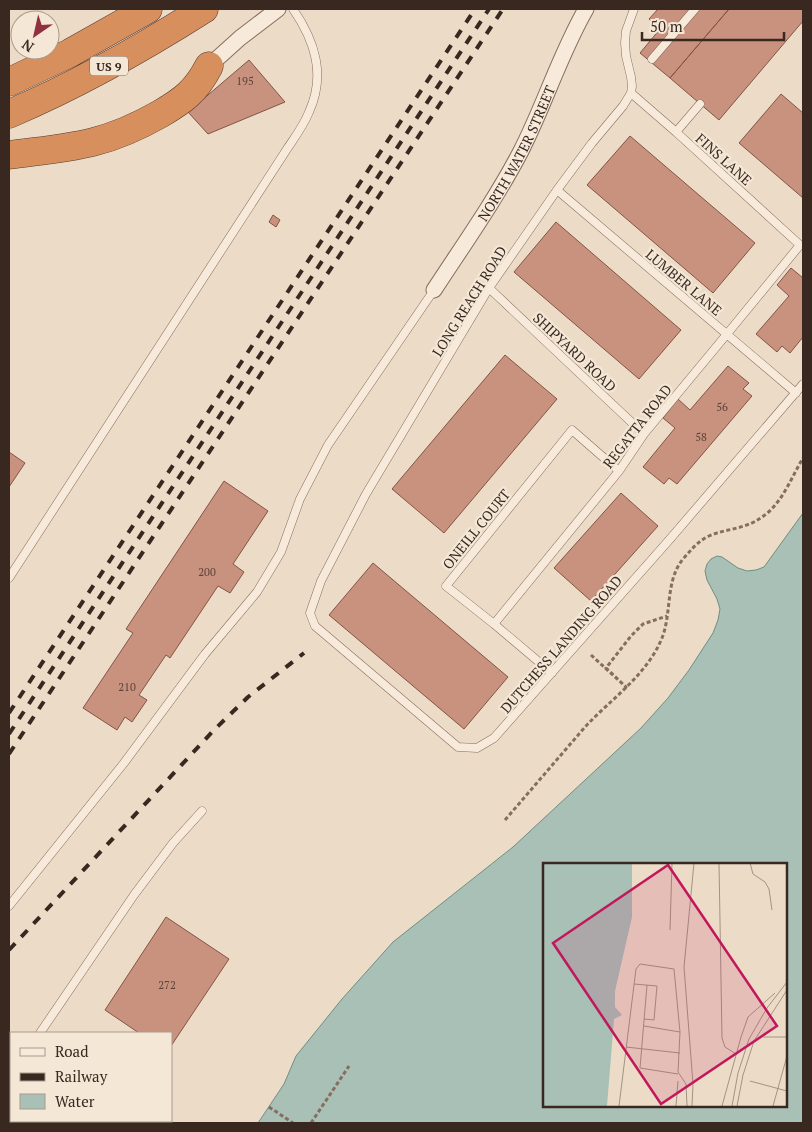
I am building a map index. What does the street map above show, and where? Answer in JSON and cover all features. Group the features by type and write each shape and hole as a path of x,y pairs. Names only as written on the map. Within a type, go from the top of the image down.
{"highway":[{"name":"US 9","path":"9,82 78,49 148,9"},
{"name":"US 9","path":"9,114 52,95 114,63 204,9"},
{"path":"9,154 81,145 123,132 166,110 193,91 208,66"}],"street":[{"path":"208,66 240,38 278,9"},
{"name":"NORTH WATER STREET","path":"434,290 495,196 520,151 530,132 564,51 586,9"}],"lane":[{"path":"9,578 291,143 309,112 318,85 316,57 308,36 293,9"},
{"path":"631,93 631,77 625,43 626,31 634,9"},
{"path":"652,59 690,11"},
{"name":"FINS LANE","path":"631,93 800,245"},
{"name":"LONG REACH ROAD","path":"310,613 321,581 366,494 489,288 557,190 592,143 623,106 631,93"},
{"path":"676,132 700,104"},
{"name":"LUMBER LANE","path":"557,190 796,393"},
{"name":"REGATTA ROAD","path":"494,624 619,471 644,434 800,245"},
{"name":"SHIPYARD ROAD","path":"489,288 644,434"},
{"path":"9,906 124,763 205,654 257,592 281,552 300,499 328,445 434,290"},
{"name":"DUTCHESS LANDING ROAD","path":"310,613 315,626 458,747 477,748 494,738 803,384"},
{"name":"ONEILL COURT","path":"552,673 446,586 572,430 619,471"},
{"path":"41,1032 134,896 173,843 202,811"}],"path":[{"path":"505,820 585,727 644,668 662,638 668,616 673,579 682,561 698,543 707,537 716,533 745,527 764,517 776,504 803,458"},
{"path":"626,687 606,668 631,636 644,624 668,616"},
{"path":"591,655 626,687"},
{"path":"311,1123 349,1066"},
{"path":"269,1107 293,1123"}],"water":[{"path":"803,513 803,1123 258,1123 284,1084 296,1056 342,999 393,942 513,847 641,728 668,698 713,633 718,620 720,609 705,571 711,559 717,556 722,557 738,568 747,571 764,567"}],"building":[{"path":"658,9 729,9 670,78 640,53 660,29 649,19"},
{"path":"729,9 803,9 803,21 719,120 670,78"},
{"path":"249,60 285,102 208,134 188,112"},
{"path":"781,94 803,113 803,198 739,143"},
{"path":"630,136 755,243 713,293 587,185"},
{"path":"273,215 280,220 276,227 269,222"},
{"path":"556,222 681,330 639,379 514,272"},
{"path":"791,268 803,278 803,337 790,353 782,346 777,352 756,334 789,296 777,285"},
{"path":"505,355 557,399 444,533 392,489"},
{"path":"728,366 749,383 743,389 752,396 677,484 669,478 664,484 643,467 675,428 663,418 678,399 690,410"},
{"path":"9,452 25,463 9,487"},
{"path":"224,481 268,511 233,564 244,572 230,593 218,586 170,658 166,655 139,695 147,700 132,722 125,717 117,730 83,708 133,633 126,629"},
{"path":"621,493 658,526 591,601 554,568"},
{"path":"373,563 508,677 464,729 329,615"},
{"path":"166,917 229,959 172,1044 172,1032 138,1032 105,1010"}],"railway":[{"path":"9,713 475,9"},
{"path":"9,734 489,9"},
{"path":"9,754 503,9"},
{"path":"9,950 214,730 248,697 304,653"}]}
